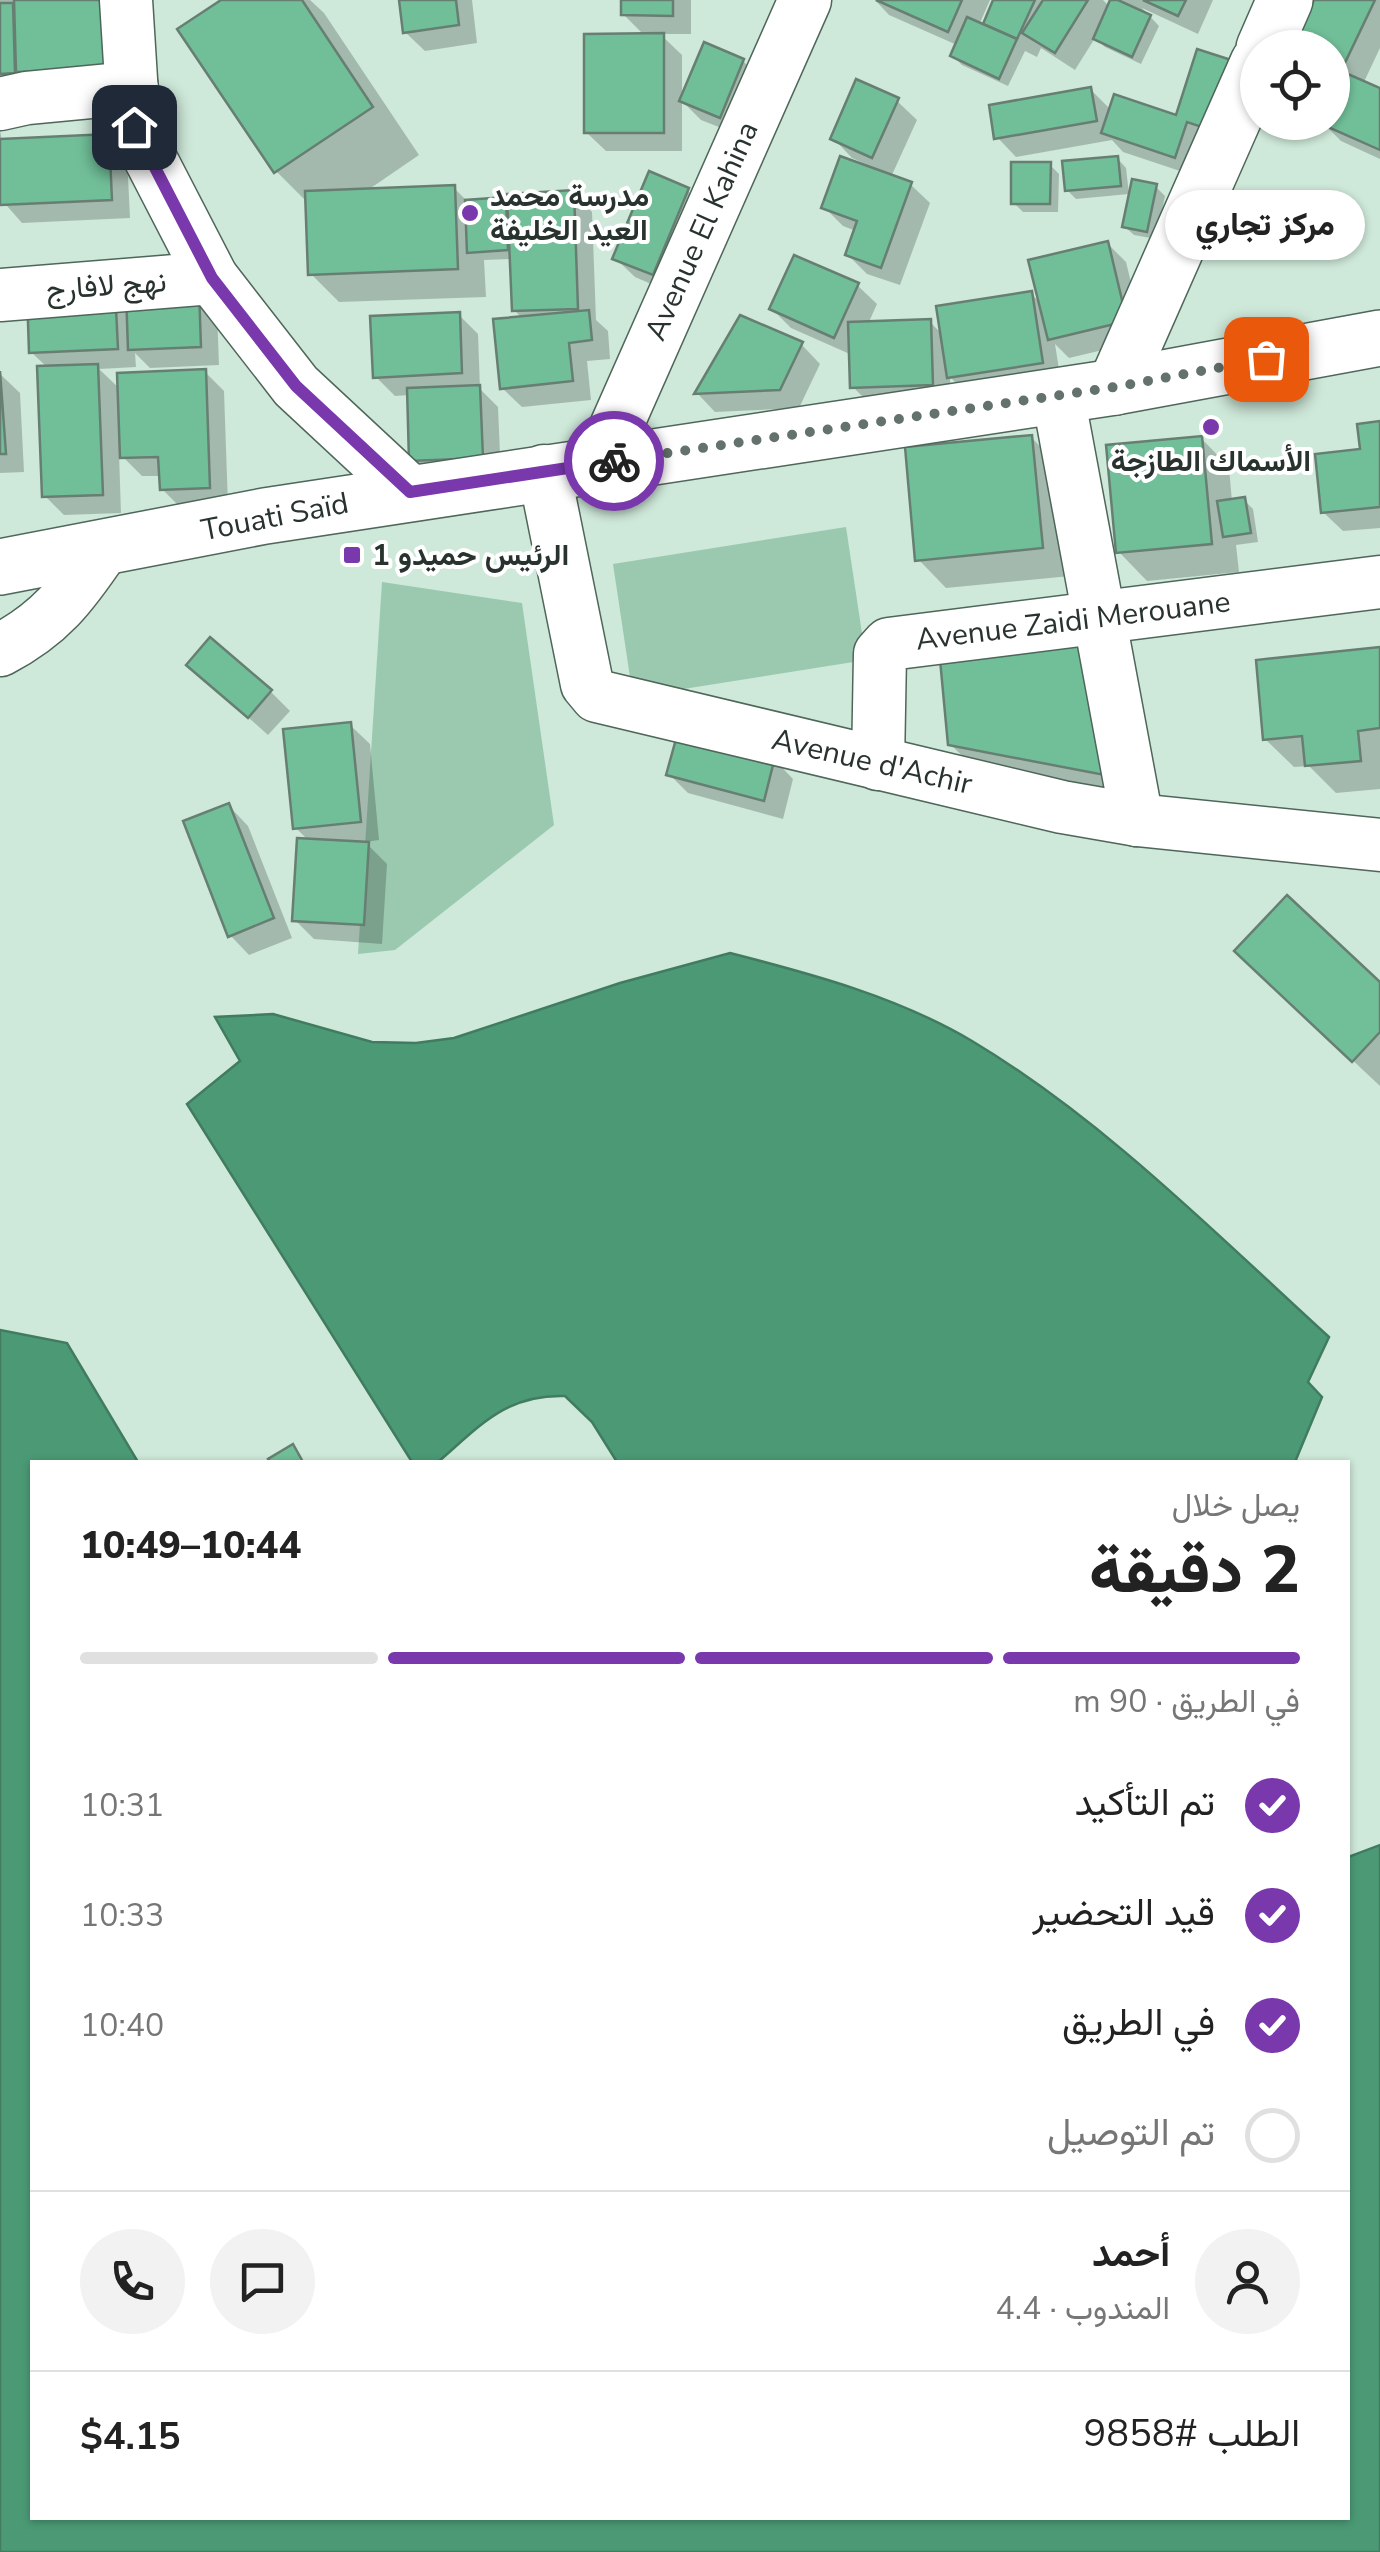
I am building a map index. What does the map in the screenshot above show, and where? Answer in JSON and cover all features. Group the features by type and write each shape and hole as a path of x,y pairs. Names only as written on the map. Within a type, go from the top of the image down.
{"main road":[{"path":"1272,30 1285,0"},
{"path":"1115,387 1240,104"},
{"name":"Touati Saïd","path":"13,561 103,549 410,492 1115,387 1380,338"}],"street":[{"path":"126,0 134,127 212,278 296,386 410,492"},
{"name":"Avenue El Kahina","path":"600,463 805,0"},
{"path":"0,104 132,88"},
{"name":"نهج لافارج","path":"0,294 212,278"},
{"path":"1058,396 1136,820"},
{"name":"Avenue d'Achir","path":"544,471 587,684 597,696 1062,807 1136,820 1380,846"},
{"path":"0,650 30,634 56,613 103,549"},
{"name":"Avenue Zaidi Merouane","path":"878,764 882,648 889,644 1380,582"}],"shaded area":[{"path":"846,527 866,660 633,697 613,564"},
{"path":"382,582 522,603 554,825 395,950 358,954"},
{"path":"730,953 885,999 944,1025 1021,1072 1113,1142 1329,1337 1308,1382 1322,1397 1296,1460 616,1460 592,1422 565,1396 526,1400 510,1407 481,1425 440,1460 411,1460 187,1104 240,1061 215,1017 273,1014 372,1042 416,1043 454,1038 620,983"},
{"path":"0,1330 67,1343 137,1460 30,1460 30,2520 1350,2520 1350,1856 1380,1845 1380,2552 0,2552"}],"building":[{"path":"14,0 119,0 122,69 16,72"},
{"path":"221,0 302,0 373,107 274,173 177,29"},
{"path":"399,0 456,0 459,25 403,33"},
{"path":"621,0 673,0 673,16 621,15"},
{"path":"876,0 962,0 948,32"},
{"path":"993,0 1035,0 1017,39 983,24"},
{"path":"1043,0 1088,0 1055,53 1022,33"},
{"path":"1110,0 1151,15 1132,57 1093,39"},
{"path":"1143,0 1186,0 1178,16"},
{"path":"1314,0 1375,0 1350,52 1350,30 1300,30"},
{"path":"0,3 13,3 15,73 0,74"},
{"path":"967,17 1017,39 999,79 950,56"},
{"path":"664,33 664,133 584,133 584,34"},
{"path":"704,42 744,59 720,118 679,101"},
{"path":"1197,49 1240,63 1240,85 1223,134 1187,122 1175,158 1101,133 1114,94 1176,115"},
{"path":"1350,75 1380,88 1380,150 1350,137"},
{"path":"856,79 899,98 872,158 830,139"},
{"path":"1091,87 1097,121 994,139 989,105"},
{"path":"109,134 112,200 0,205 0,139"},
{"path":"840,156 912,182 881,268 845,255 857,221 821,208"},
{"path":"1118,156 1121,186 1065,191 1062,161"},
{"path":"1011,162 1051,162 1050,204 1011,204"},
{"path":"649,171 689,188 653,275 612,259"},
{"path":"1132,179 1157,184 1147,232 1122,227"},
{"path":"455,185 458,269 308,275 305,191"},
{"path":"574,190 578,309 512,311 507,194"},
{"path":"506,197 508,250 467,253 465,200"},
{"path":"1108,241 1127,321 1048,340 1028,260"},
{"path":"794,255 859,283 834,338 769,309"},
{"path":"115,288 118,349 29,353 27,292"},
{"path":"199,289 201,347 128,350 126,292"},
{"path":"1032,291 1043,363 947,378 936,306"},
{"path":"589,310 592,340 569,343 573,381 500,389 493,319"},
{"path":"460,312 462,373 373,378 370,316"},
{"path":"740,315 803,342 780,390 694,394"},
{"path":"931,319 933,385 850,388 848,322"},
{"path":"98,364 103,495 42,497 37,366"},
{"path":"206,369 210,488 160,490 158,457 120,458 117,373"},
{"path":"0,371 6,454 0,454"},
{"path":"480,385 483,458 409,461 407,388"},
{"path":"1380,421 1380,507 1321,513 1315,454 1360,449 1357,424"},
{"path":"1032,435 1043,548 915,561 905,447"},
{"path":"1202,436 1212,544 1116,553 1106,445"},
{"path":"1245,497 1251,533 1223,537 1217,501"},
{"path":"1087,623 1115,777 948,745 938,638"},
{"path":"210,637 272,690 248,718 186,665"},
{"path":"1380,647 1380,728 1358,731 1361,761 1305,766 1302,736 1263,740 1256,660"},
{"path":"351,722 361,822 293,829 283,729"},
{"path":"678,732 775,757 764,801 666,775"},
{"path":"229,803 274,918 228,937 183,821"},
{"path":"297,838 369,842 364,925 292,921"},
{"path":"1287,895 1380,982 1380,1032 1352,1062 1234,951"},
{"path":"293,1444 302,1460 269,1460"}],"way so far":[{"path":"614,461 1115,387 1266,359"}],"place":[{"name":"مدرسة محمد العيد الخليفة","path":"470,213"},
{"name":"مركز تجاري","path":"1266,359"},
{"name":"الأسماك الطازجة","path":"1211,427"},
{"name":"الرئيس حميدو 1","path":"352,555"}],"route":[{"path":"134,127 212,278 296,386 410,492 614,461"}]}
